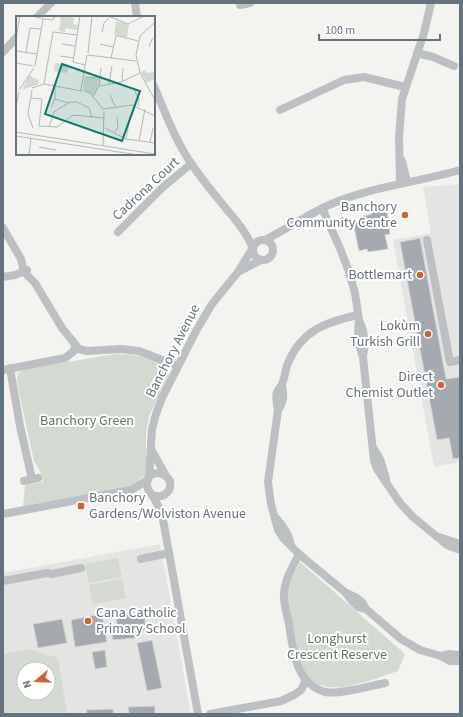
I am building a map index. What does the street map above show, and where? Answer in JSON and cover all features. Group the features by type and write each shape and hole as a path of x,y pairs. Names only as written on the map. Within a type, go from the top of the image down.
{"street":[{"path":"38,16 51,3"},
{"path":"135,3 137,16"},
{"path":"240,5 250,3"},
{"path":"404,182 399,138 400,115 405,87 418,53 430,12 431,3"},
{"path":"3,52 16,38"},
{"path":"418,53 433,57 454,66"},
{"path":"280,110 344,80 354,78 364,77 405,87"},
{"path":"155,88 169,123 191,164 238,223 249,239 254,255 261,260 269,258 286,230"},
{"name":"Cadrona Court","path":"118,232 163,187 191,164"},
{"path":"253,248 256,242 286,230 322,208 356,195 404,182 460,170"},
{"path":"433,177 460,176"},
{"path":"322,208 348,269 355,294 365,344 363,357 374,448 384,469 386,482 400,503 419,522 438,536 447,545 460,550"},
{"path":"238,223 262,240 271,244 273,250"},
{"path":"3,228 14,247 22,253 24,270 37,280 42,294 74,348 100,351 121,349 139,351 178,366"},
{"path":"427,240 450,362 460,360"},
{"name":"Banchory Avenue","path":"148,479 152,430 162,398 196,331 212,304 238,272 253,248"},
{"name":"Banchory Avenue","path":"238,272 261,260"},
{"path":"6,276 15,276 24,270"},
{"path":"359,317 331,321 316,328 306,336 297,347 289,361 282,385 284,399 278,410 268,482 271,504 276,518 284,527 289,536 291,545 299,554 346,593 358,607 366,609 401,639 420,650 441,656 450,661 460,661"},
{"path":"32,480 7,369 59,360 74,348"},
{"path":"151,450 170,481 170,489 162,514"},
{"path":"132,490 156,473 165,474"},
{"path":"148,479 147,488 152,494 162,514 198,714"},
{"path":"3,514 132,490 161,497 168,492"},
{"path":"438,536 460,544"},
{"path":"142,559 169,553"},
{"path":"299,554 286,581 284,595 294,657 306,680 312,686 326,692 342,692 386,683"},
{"path":"3,581 81,568"},
{"path":"441,656 450,654 460,655"},
{"path":"210,714 282,701 301,690 306,680"}],"shaded area":[{"path":"460,184 460,462 434,467 393,240 431,233 423,187"},
{"name":"Cana Catholic Primary School","path":"160,544 191,714 3,714 3,573"}],"green space":[{"name":"Banchory Green","path":"115,354 142,356 167,365 169,375 149,416 146,433 146,475 130,487 23,506 25,485 43,482 40,471 34,461 19,393 17,379 18,373 26,369"},
{"path":"118,558 122,577 89,583 85,564"},
{"name":"Longhurst Crescent Reserve","path":"300,562 405,654 398,671 361,683 341,687 321,685 313,681 304,673 296,647 287,599 289,584"},
{"path":"122,579 126,598 93,604 89,585"},
{"path":"29,649 58,658 67,714 3,714 3,654"}],"building":[{"path":"379,209 380,213 387,211 390,234 385,235 388,249 368,252 367,249 359,251 353,222 363,220 363,216 372,214 371,210"},
{"path":"420,238 446,379 460,377 460,458 453,459 449,438 437,440 400,242"},
{"path":"102,614 107,642 75,647 71,620"},
{"path":"116,615 145,615 145,631 134,631 135,638 113,640 111,626 117,626"},
{"path":"62,619 67,643 38,648 33,624"},
{"path":"152,640 162,688 147,691 137,643"},
{"path":"105,650 107,667 95,669 92,652"},
{"path":"155,706 155,714 129,714 128,707"},
{"path":"113,709 114,714 87,714 86,710"}],"place":[{"name":"Banchory Community Centre","path":"405,215"},
{"name":"Bottlemart","path":"420,275"},
{"name":"Lokùm Turkish Grill","path":"428,334"},
{"name":"Direct Chemist Outlet","path":"441,385"},
{"name":"Banchory Gardens/Wolviston Avenue","path":"81,506"},
{"name":"Cana Catholic Primary School","path":"88,621"}]}
